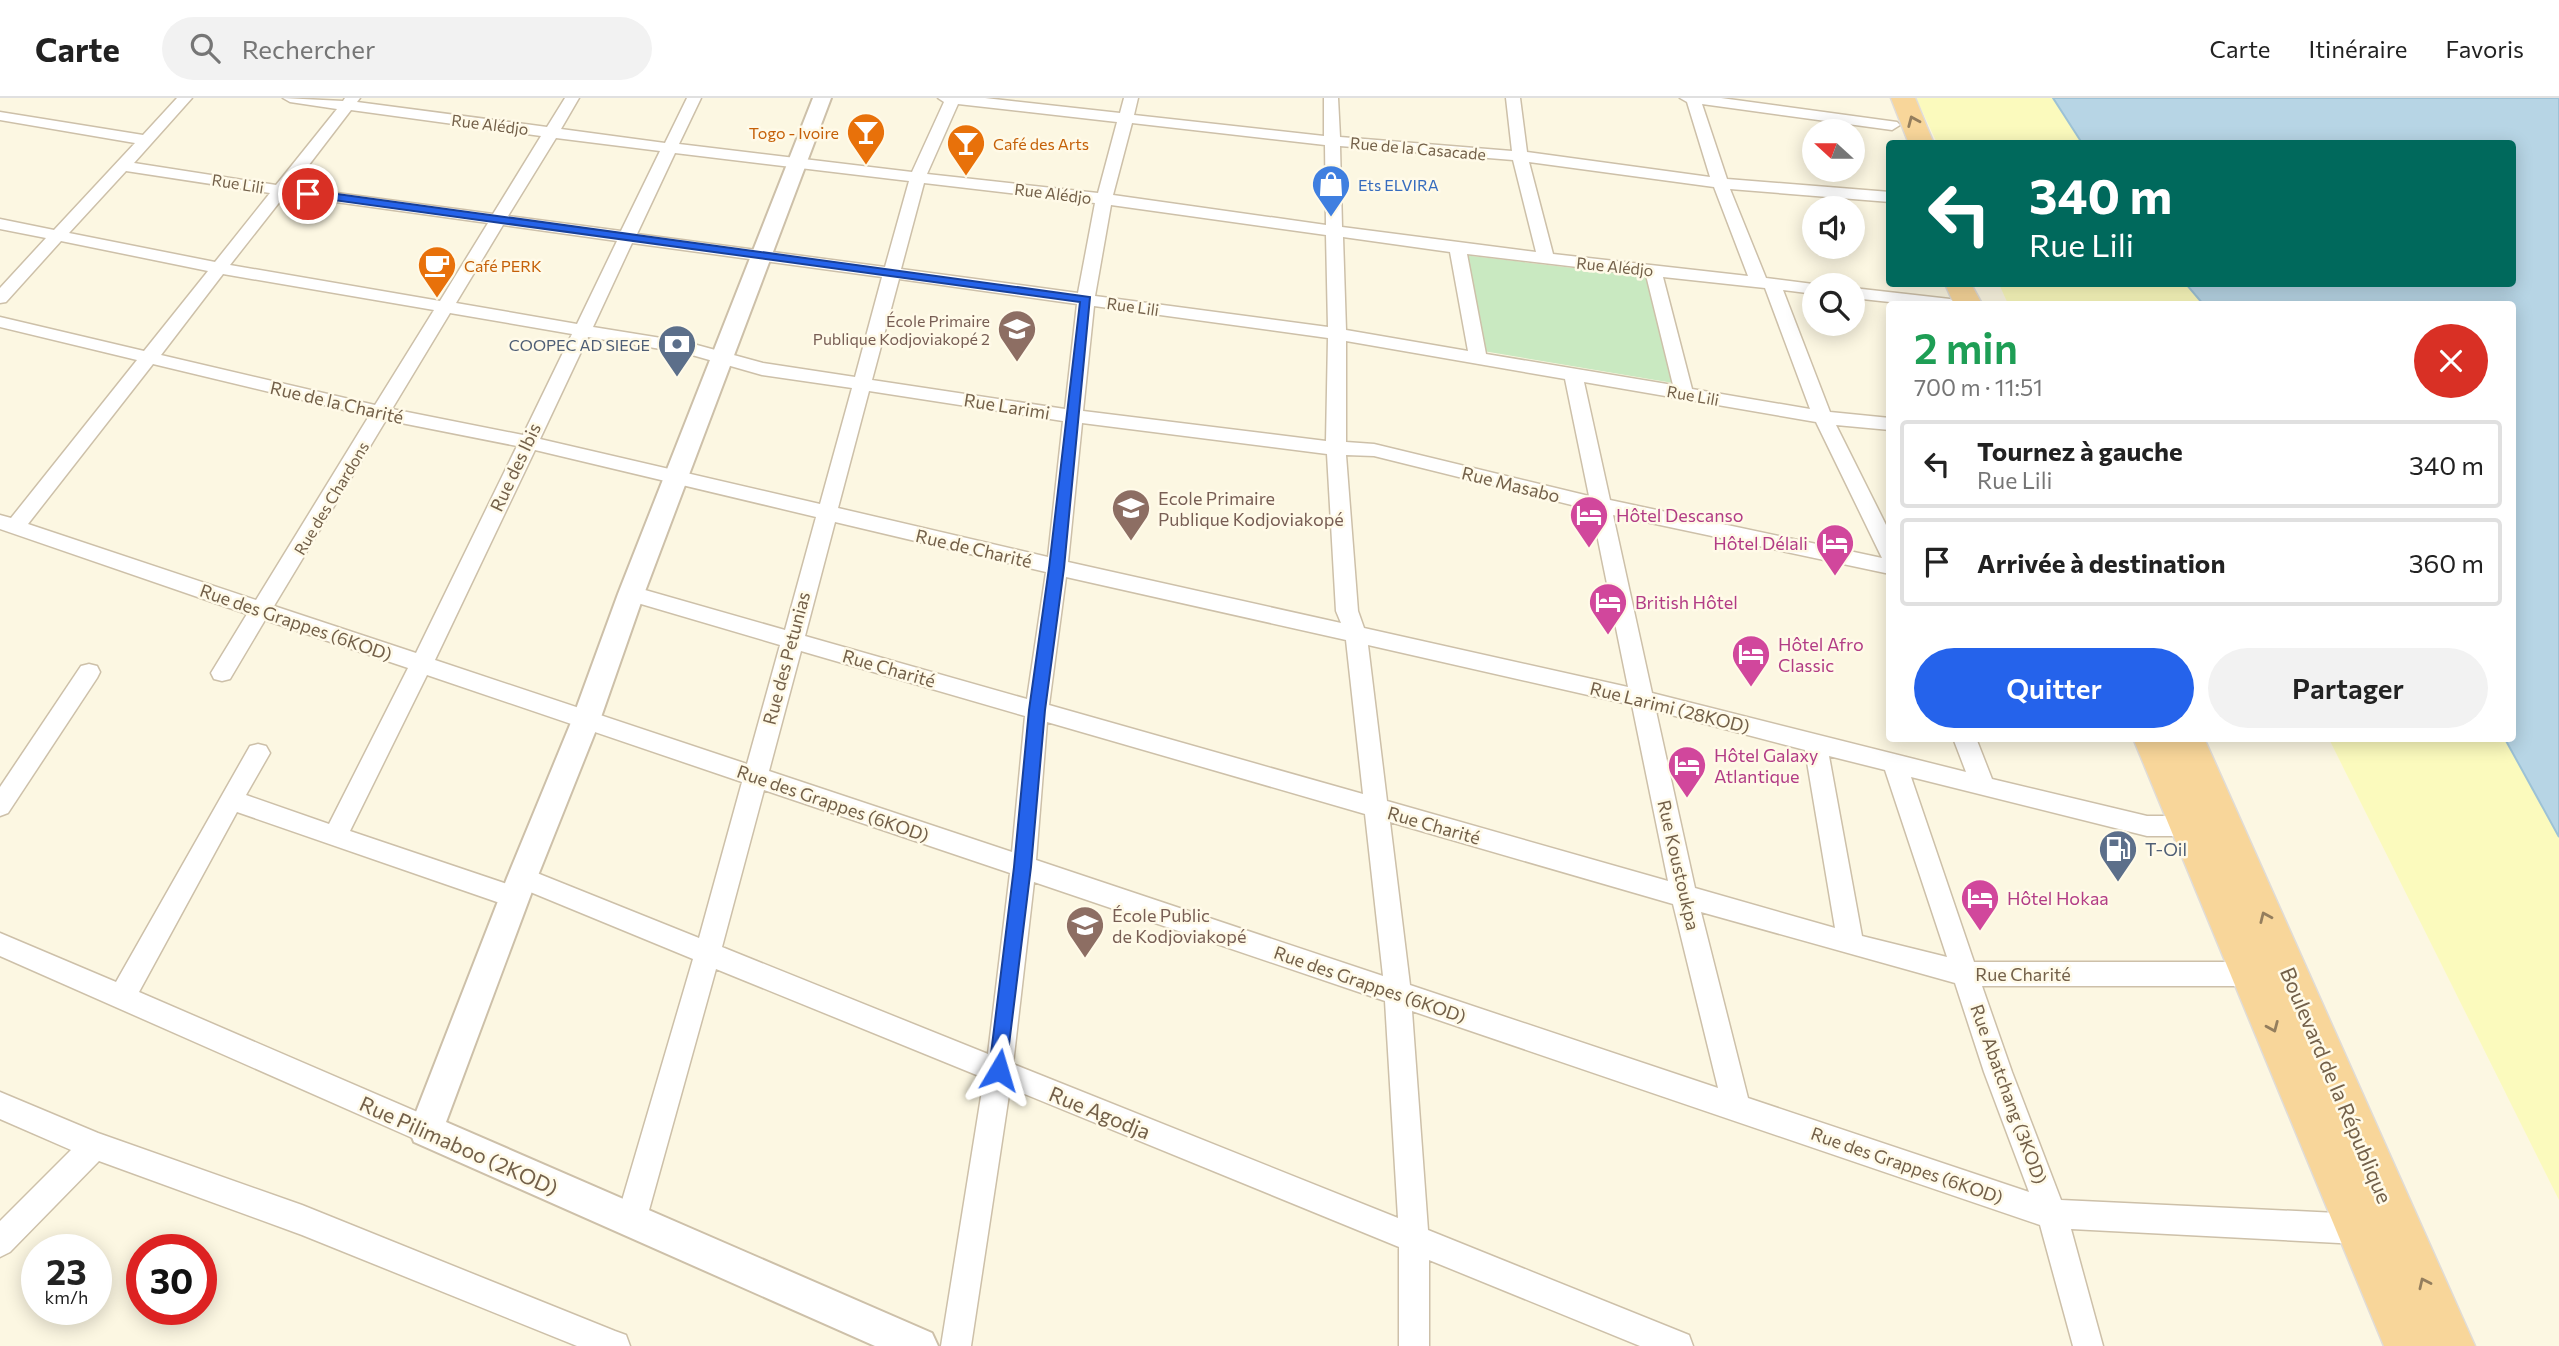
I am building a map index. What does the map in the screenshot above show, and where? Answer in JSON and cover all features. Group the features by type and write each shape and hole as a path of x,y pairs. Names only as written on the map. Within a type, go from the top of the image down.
{"highway":[{"path":"1881,98 1896,134"},
{"path":"1903,98 1920,140"},
{"name":"Boulevard de la République","path":"2153,742 2205,826 2270,974 2451,1346"},
{"name":"Boulevard de la République","path":"2186,742 2205,826"},
{"name":"Boulevard de la République","path":"2270,974 2358,1229 2409,1346"}],"street":[{"path":"0,298 185,98"},
{"name":"Rue Alédjo","path":"290,98 351,102 670,148 1104,199 1458,248 1802,287"},
{"name":"Rue des Chardons","path":"222,673 572,98"},
{"name":"Rue des Ibis","path":"335,836 423,665 527,442 694,98"},
{"path":"426,1130 518,887 586,720 675,478 822,98"},
{"name":"Rue de la Casacade","path":"945,98 1128,108 1332,141 1520,156 1720,183 1886,197"},
{"name":"Rue des Petunias","path":"631,1221 708,953 918,177 953,98"},
{"path":"1331,98 1337,334 1336,448 1347,611 1356,636 1398,993 1414,1239 1414,1346"},
{"path":"1513,98 1520,156 1546,258"},
{"path":"1687,98 1896,134"},
{"path":"1693,98 1720,183 1823,417 1886,546"},
{"path":"7,525 150,357 351,102"},
{"path":"956,1346 999,1070 1023,867 1037,710 1057,568 1086,299 1104,199 1128,108"},
{"path":"0,116 147,140"},
{"name":"Rue Lili","path":"124,166 281,190 1337,334 1823,417 1886,424"},
{"name":"Rue Larimi","path":"0,224 218,268 686,348 740,365 1072,416 1336,448"},
{"path":"1458,248 1478,358"},
{"path":"1653,270 1684,393"},
{"path":"1865,294 1924,301"},
{"name":"Rue de la Charité","path":"0,322 382,413 527,442 675,478"},
{"name":"Rue Koustoukpa","path":"1573,375 1684,896 1737,1108"},
{"name":"Rue Masabo","path":"1336,448 1374,450 1599,505 1886,566"},
{"name":"Rue de Charité","path":"675,478 1356,636"},
{"name":"Rue des Grappes (6KOD)","path":"7,525 2052,1214 2358,1229"},
{"name":"Rue Charité","path":"631,594 1851,944 1967,974 2270,974"},
{"name":"Rue Larimi (28KOD)","path":"1356,636 1643,699 1895,765 2147,825 2205,826"},
{"path":"0,806 89,672"},
{"path":"1966,742 1983,787"},
{"path":"1815,743 1851,944"},
{"path":"122,997 258,753"},
{"name":"Rue Abatchang (3KOD)","path":"1895,765 1998,1072 2052,1214 2088,1346"},
{"name":"Rue Agodja","path":"231,800 335,836 518,887 708,953 1678,1346"},
{"name":"Rue Pilimaboo (2KOD)","path":"0,944 919,1346"},
{"path":"0,1105 95,1146 302,1220 615,1346"},
{"path":"0,1242 95,1146"}],"shaded area":[{"path":"1463,255 1651,277 1679,384 1483,351"}],"sand":[{"path":"1916,98 2053,98 2080,140 1936,140"},
{"path":"2000,287 2189,287 2200,301 2007,301"},
{"path":"2330,742 2507,742 2559,837 2559,1200"}],"water":[{"path":"2053,98 2559,98 2559,837 2507,742 2516,742 2516,301 2200,301 2189,287 2516,287 2516,140 2080,140"}],"place":[{"name":"Togo - Ivoire","path":"866,166"},
{"name":"Café des Arts","path":"966,177"},
{"name":"Ets ELVIRA","path":"1331,218"},
{"name":"Café PERK","path":"437,299"},
{"name":"École Primaire Publique Kodjoviakopé 2","path":"1017,363"},
{"name":"COOPEC AD SIEGE","path":"677,378"},
{"name":"Ecole Primaire Publique Kodjoviakopé","path":"1131,542"},
{"name":"Hôtel Descanso","path":"1589,549"},
{"name":"Hôtel Délali","path":"1835,577"},
{"name":"British Hôtel","path":"1608,636"},
{"name":"Hôtel Afro Classic","path":"1751,688"},
{"name":"Hôtel Galaxy Atlantique","path":"1687,799"},
{"name":"T-Oil","path":"2118,883"},
{"name":"Hôtel Hokaa","path":"1980,932"},
{"name":"École Public de Kodjoviakopé","path":"1085,959"}],"route":[{"path":"308,194 1086,299 1057,568 1037,710 1023,867 999,1070"}]}
